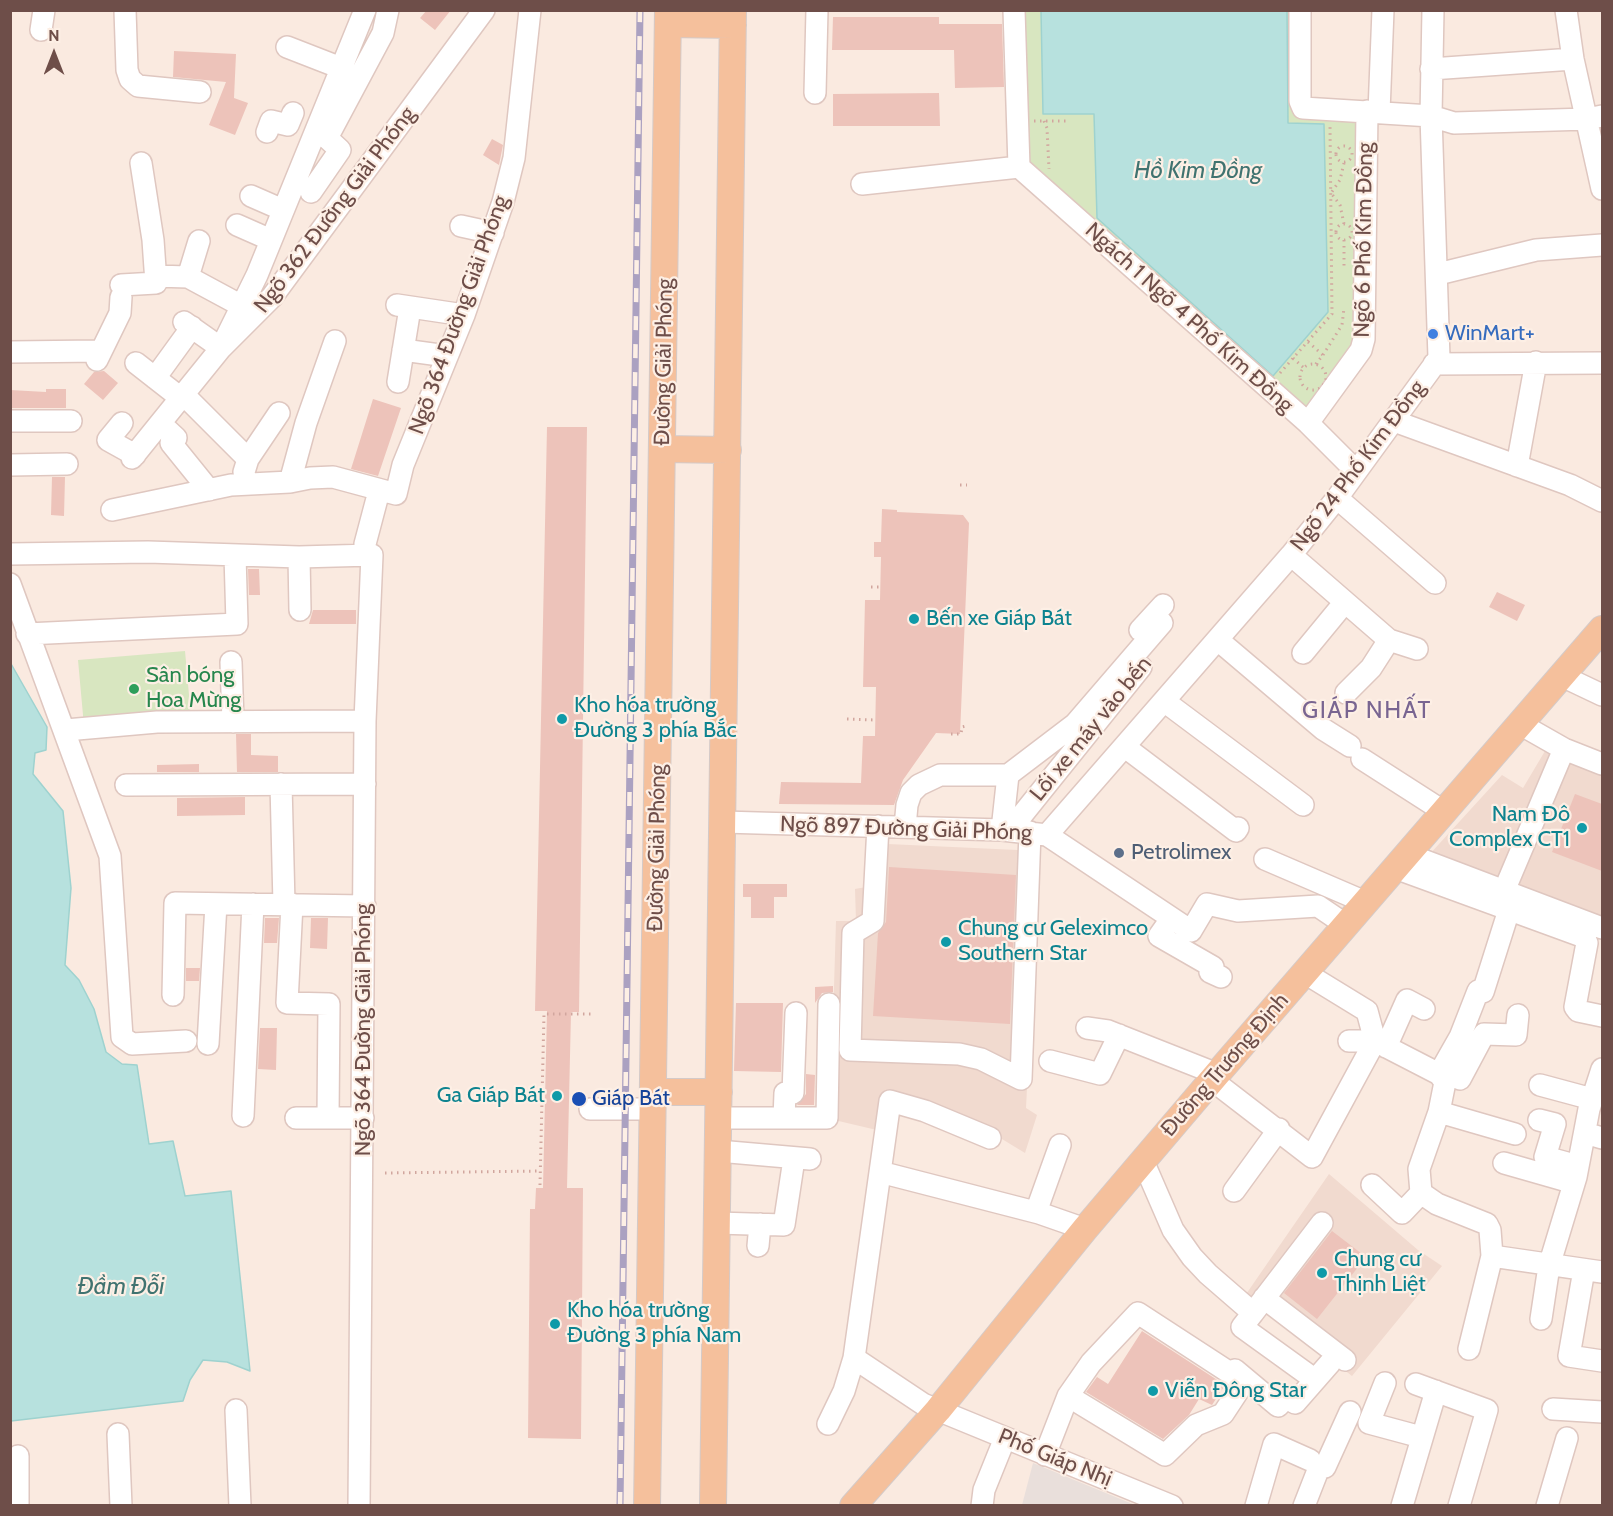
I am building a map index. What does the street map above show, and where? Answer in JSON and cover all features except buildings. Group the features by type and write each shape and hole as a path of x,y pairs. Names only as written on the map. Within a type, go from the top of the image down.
{"main road":[{"path":"668,17 733,18 713,1506"},
{"name":"Đường Giải Phóng","path":"647,1506 668,17"},
{"path":"662,455 727,456"},
{"name":"Đường Trương Định","path":"852,1506 938,1410 1085,1229 1214,1077 1443,811 1562,676 1600,637"},
{"path":"653,1101 719,1092"}],"street":[{"path":"125,10 127,70 130,79 138,86 200,92"},
{"path":"311,192 340,150 327,138 383,33 388,10"},
{"name":"Ngõ 362 Đường Giải Phóng","path":"122,423 108,446 134,457 183,398 249,309 286,279 484,10"},
{"name":"Ngõ 364 Đường Giải Phóng","path":"359,1506 368,555 365,544 380,491 396,494 403,465 464,315 493,233 514,158 530,10"},
{"path":"816,93 817,10"},
{"path":"862,184 1019,167 1014,10"},
{"name":"Ngõ 6 Phố Kim Đồng","path":"1300,10 1300,101 1303,108 1431,116 1454,123 1595,117"},
{"path":"1373,112 1383,10"},
{"name":"Ngõ 24 Phố Kim Đồng","path":"1022,832 1125,747 1291,555 1337,498 1439,358 1431,116 1433,10"},
{"path":"1566,10 1573,59 1595,117 1602,189"},
{"path":"155,276 188,277 249,309 262,261 341,68 359,12"},
{"path":"286,47 341,68"},
{"path":"1431,69 1573,59"},
{"name":"Ngõ 6 Phố Kim Đồng","path":"1308,423 1361,350 1364,339 1373,112"},
{"path":"267,132 271,121 288,125 292,116 316,127"},
{"path":"10,351 98,355 120,313 121,291 156,283 153,240 141,163"},
{"name":"Ngách 1 Ngõ 4 Phố Kim Đồng","path":"1019,167 1308,423 1356,471"},
{"path":"251,196 283,210"},
{"path":"237,225 271,240"},
{"path":"461,226 493,233"},
{"path":"188,277 199,241"},
{"path":"1438,274 1536,250 1602,245"},
{"path":"262,261 286,279"},
{"path":"398,382 404,350 404,307 464,315"},
{"path":"155,378 188,325 221,348"},
{"path":"290,482 306,423 334,341"},
{"path":"404,350 447,356"},
{"path":"1517,466 1536,362"},
{"path":"136,363 183,398 248,459"},
{"path":"1434,364 1602,363"},
{"path":"243,485 248,459 279,413"},
{"path":"10,421 71,421"},
{"path":"1394,421 1570,485 1602,501"},
{"path":"161,424 176,438 171,443 209,490"},
{"path":"10,465 67,464"},
{"path":"112,510 209,490 333,477 380,491"},
{"path":"1337,498 1435,584"},
{"path":"10,554 148,552 299,556 368,555"},
{"path":"27,634 237,624 235,555"},
{"path":"1291,555 1389,640 1417,649"},
{"path":"299,556 300,610"},
{"path":"10,584 27,634 66,730 110,856 122,1037 132,1044 186,1041"},
{"path":"1303,653 1345,602"},
{"name":"Lối xe máy vào bến","path":"1008,775 1052,740 1064,717 1162,614 1159,643 1022,832"},
{"path":"1218,640 1323,729 1443,811"},
{"path":"1346,693 1371,668 1389,640"},
{"path":"231,662 233,722"},
{"path":"1562,676 1602,695"},
{"path":"1164,701 1303,805"},
{"path":"66,730 157,722 365,721"},
{"path":"1520,724 1564,749 1602,765"},
{"path":"1125,747 1236,831 1238,828"},
{"path":"1372,1185 1402,1212 1421,1193 1419,1169 1439,1112 1442,1078 1478,991 1484,993 1506,900 1564,749"},
{"path":"878,826 873,921 853,933 850,1050 959,1054 981,1059 1021,1079 1022,832 1008,775 940,776 919,786 911,793 907,805 905,827"},
{"path":"281,784 288,904 286,1003 329,1004 327,1118"},
{"path":"126,785 365,784"},
{"name":"Ngõ 897 Đường Giải Phóng","path":"723,822 1022,832 1191,931 1207,904 1238,910 1318,906 1346,925"},
{"path":"1264,859 1365,902"},
{"path":"1401,861 1506,900 1602,928"},
{"path":"1506,900 1584,937 1587,943 1575,1007 1578,1011 1602,1016"},
{"path":"173,995 175,903 364,906"},
{"path":"208,1044 216,904"},
{"path":"243,1116 253,904"},
{"path":"1171,919 1159,936 1213,967 1210,972 1221,977"},
{"path":"1305,973 1367,1011 1381,1044"},
{"path":"1087,1028 1119,1035 1214,1077 1312,1157 1407,1000 1424,1009"},
{"path":"719,1118 828,1118 828,1004"},
{"path":"784,1118 785,1093 793,1093 796,1013"},
{"path":"1349,1041 1381,1044 1442,1078 1451,1075 1460,1079 1484,1034 1516,1035 1518,1015"},
{"path":"1050,1060 1100,1074 1119,1035"},
{"path":"1541,1319 1549,1266 1576,1174 1594,1136 1592,1099 1599,1085 1602,1069"},
{"path":"1540,1085 1592,1099"},
{"path":"590,1109 653,1101"},
{"path":"828,1424 844,1391 854,1358 890,1101 925,1111 990,1138"},
{"path":"1439,1112 1515,1134"},
{"path":"296,1118 363,1118"},
{"path":"1539,1120 1555,1124 1545,1157 1576,1174"},
{"path":"1234,1191 1279,1130"},
{"path":"1036,1212 1060,1145"},
{"path":"717,1222 784,1225 802,1159 718,1151"},
{"path":"1143,1161 1173,1230 1192,1257 1208,1274 1259,1305 1338,1361 1314,1379 1295,1403 1287,1397 1278,1406 1222,1360"},
{"path":"1504,1163 1576,1174"},
{"path":"880,1172 1036,1212 1085,1229"},
{"path":"1421,1193 1437,1204 1487,1224 1492,1256 1469,1350"},
{"path":"1314,1379 1242,1327 1322,1222"},
{"path":"758,1246 760,1224"},
{"path":"1492,1256 1593,1271 1569,1356 1602,1361"},
{"path":"1045,1455 1068,1396 1091,1363 1138,1312 1244,1382 1223,1414 1196,1425 1165,1455 1068,1396"},
{"name":"Phố Giáp Nhị","path":"854,1358 923,1404 1173,1506"},
{"path":"1385,1383 1370,1423 1421,1437"},
{"path":"1416,1384 1487,1410 1459,1506"},
{"path":"1402,1506 1436,1391"},
{"path":"1553,1409 1602,1412"},
{"path":"236,1410 240,1506"},
{"path":"1304,1506 1320,1465 1325,1467 1350,1412"},
{"path":"118,1434 121,1506"},
{"path":"982,1506 984,1490 1005,1438"},
{"path":"1547,1506 1567,1438"},
{"path":"1256,1506 1274,1444 1310,1460"},
{"path":"18,1456 18,1506"}],"path":[{"path":"1279,375 1332,314 1334,231 1329,119"},
{"path":"1029,121 1068,121"},
{"path":"1044,121 1047,128 1050,168 1047,174"},
{"path":"1336,154 1340,147 1349,147 1353,154 1352,159 1344,163"},
{"path":"1330,154 1336,154 1344,163"},
{"path":"1331,193 1340,180 1344,163"},
{"path":"1331,193 1340,205 1344,224 1353,231 1352,236 1344,240"},
{"path":"1334,231 1344,224"},
{"path":"1334,231 1340,239 1344,240"},
{"path":"1344,240 1345,271"},
{"path":"1304,368 1315,364 1323,355 1342,325 1345,302"},
{"path":"1308,342 1323,355"},
{"path":"1293,358 1304,368"},
{"path":"1304,368 1300,380 1304,387 1317,390 1323,387 1326,374 1315,364"},
{"path":"960,485 967,485"},
{"path":"871,587 880,587"},
{"path":"847,718 875,720"},
{"path":"951,734 961,734 962,727 966,726"},
{"path":"540,1185 544,1014 591,1014"},
{"path":"385,1173 541,1171"}],"shaded area":[{"path":"1530,741 1602,754 1602,937 1418,867 1502,775 1523,788 1545,751"},
{"path":"866,843 1039,851 1026,1108 1037,1115 1025,1153 992,1133 903,1101 881,1131 830,1119 836,921 856,921 855,889 866,887"},
{"name":"Chung cư Thịnh Liệt","path":"1329,1174 1418,1250 1442,1266 1352,1376 1264,1308 1242,1300"},
{"path":"1033,1463 1135,1505 1022,1505"}],"green space":[{"name":"Hồ Kim Đồng","path":"1022,11 1296,11 1296,105 1362,116 1359,340 1306,417 1025,165"},
{"name":"Sân bóng Hoa Mừng","path":"185,651 191,717 84,726 78,660"}],"water":[{"name":"Hồ Kim Đồng","path":"1041,11 1287,11 1288,123 1324,124 1328,312 1273,376 1097,218 1094,114 1043,114"},
{"name":"Đầm Đỗi","path":"10,662 47,727 46,750 35,753 33,774 63,811 71,888 65,965 79,980 94,1009 106,1052 122,1064 137,1065 149,1144 173,1141 185,1196 231,1191 250,1371 227,1362 203,1360 190,1380 183,1401 11,1421"}],"railway":[{"path":"620,1506 640,10"}],"place":[{"name":"WinMart+","path":"1433,334"},
{"name":"Bến xe Giáp Bát","path":"914,619"},
{"name":"Sân bóng Hoa Mừng","path":"134,689"},
{"name":"Kho hóa trường Đường 3 phía Bắc","path":"562,719"},
{"name":"Nam Đô Complex CT1","path":"1582,828"},
{"name":"Petrolimex","path":"1119,853"},
{"name":"Chung cư Geleximco Southern Star","path":"946,942"},
{"name":"Ga Giáp Bát","path":"557,1096"},
{"name":"Giáp Bát","path":"579,1099"},
{"name":"Chung cư Thịnh Liệt","path":"1322,1273"},
{"name":"Kho hóa trường Đường 3 phía Nam","path":"555,1324"},
{"name":"Viễn Đông Star","path":"1153,1391"}],"district":[{"name":"GIÁP NHẤT","path":"1367,711"}]}
